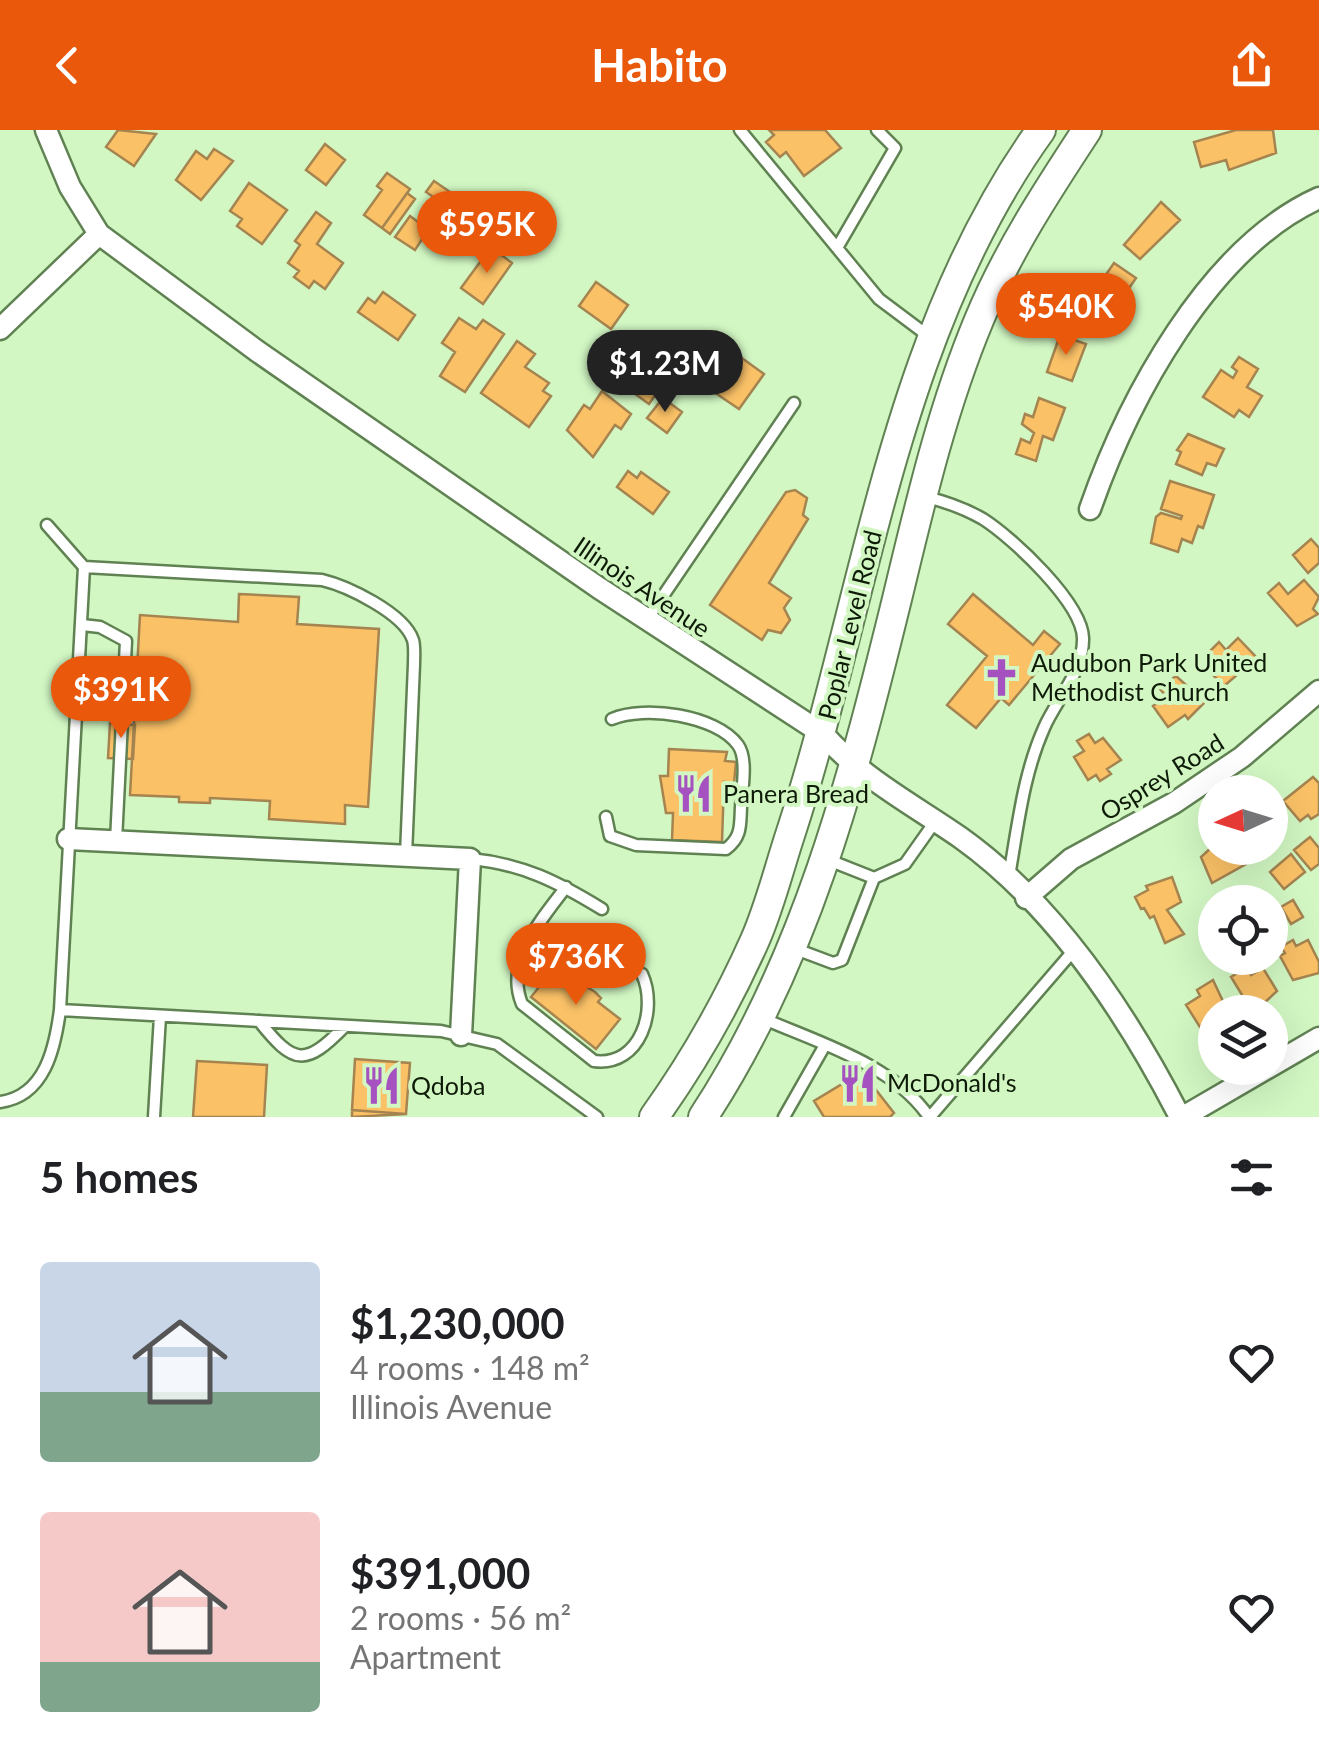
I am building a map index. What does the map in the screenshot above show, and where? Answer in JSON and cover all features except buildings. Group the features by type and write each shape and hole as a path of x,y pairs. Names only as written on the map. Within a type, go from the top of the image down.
{"main road":[{"name":"Poplar Level Road","path":"703,1117 742,1058 792,948 826,859 922,496 979,320 1022,231 1087,130"},
{"name":"Poplar Level Road","path":"654,1117 712,1027 757,936 822,734 904,418 932,338 984,222 1030,134"}],"street":[{"name":"Illinois Avenue","path":"46,130 70,187 99,234 257,351 646,621 822,734 852,766 1009,877 1074,950 1182,1117"},
{"path":"1090,509 1142,390 1179,330 1250,247 1283,219 1319,198"},
{"path":"0,329 99,234"},
{"name":"Osprey Road","path":"1026,898 1071,859 1174,803 1242,757 1319,691"},
{"path":"68,839 470,858 461,1035"},
{"path":"1182,1117 1319,1038"}],"lane":[{"path":"740,130 879,299 932,338"},
{"path":"836,248 895,148 877,130"},
{"path":"646,621 794,403"},
{"path":"922,496 957,505 987,522 1048,578 1080,616 1081,658 1044,728 1026,779 1009,877"},
{"path":"0,1102 27,1092 39,1080 50,1057 60,1010 84,567 47,525"},
{"path":"84,567 322,580 350,586 404,626 413,640 414,664 406,856"},
{"path":"82,625 100,627 126,641 116,842"},
{"path":"606,817 610,836 636,846 726,848 740,831 740,746 728,736 673,716 624,714 612,719"},
{"path":"792,948 833,963 842,960 874,878 906,864 934,823"},
{"path":"470,858 522,866 602,910"},
{"path":"826,859 874,878"},
{"path":"566,887 524,949 518,982 522,1004 594,1061 617,1061 630,1050 650,1018 648,987 642,974"},
{"path":"761,1017 826,1046 912,1093 929,1117 1074,950"},
{"path":"60,1010 461,1035 510,1051 597,1117"},
{"path":"154,1117 160,1016"},
{"path":"259,1021 281,1049 296,1057 315,1054 345,1026"},
{"path":"802,1117 788,1112 826,1046"}],"place":[{"name":"Audubon Park United Methodist Church","path":"1001,677"},
{"name":"Panera Bread","path":"693,794"},
{"name":"McDonald's","path":"857,1083"},
{"name":"Qdoba","path":"381,1086"}]}
